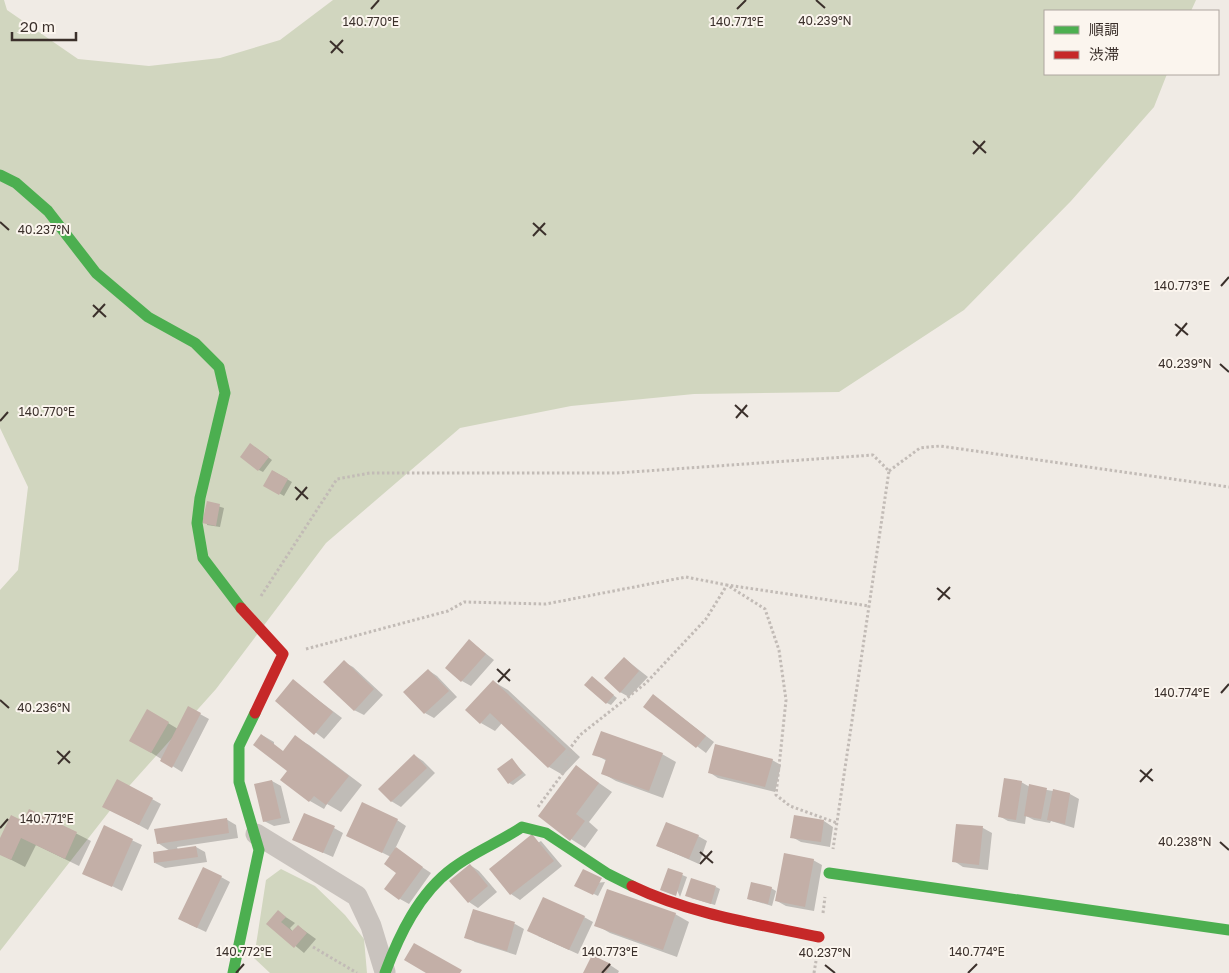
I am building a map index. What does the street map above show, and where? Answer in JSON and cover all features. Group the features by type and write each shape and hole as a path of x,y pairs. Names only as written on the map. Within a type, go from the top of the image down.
{"street":[{"path":"0,176 16,183 48,211 96,274 148,317 195,343 219,367 225,392 200,498 197,523 203,558 228,593 283,654 239,746 239,782 256,834 259,850 233,973"},
{"path":"385,973 404,929 444,875 503,841 522,827 546,833 608,874 655,896 737,920 820,937"},
{"path":"256,834 357,896 371,926 385,973"},
{"path":"829,873 1229,930"}],"path":[{"path":"814,973 889,471 920,448 940,446 1229,487"},
{"path":"248,615 337,479 370,473 617,473 873,455 889,471"},
{"path":"283,654 448,612 464,602 546,604 686,577 868,606"},
{"path":"727,585 765,609 779,650 786,700 776,795 790,806 837,823"},
{"path":"522,827 563,773 571,746 580,735 653,676 706,619 727,585"},
{"path":"313,947 357,973"}],"green space":[{"path":"0,0 4,0 7,10 78,59 149,66 220,58 280,40 333,0 1196,0 1191,10 1044,10 1044,75 1167,75 1154,107 1071,201 964,310 839,392 694,394 571,406 460,428 326,543 216,689 130,785 0,951 0,590 18,570 28,487 0,428"},
{"path":"281,869 315,886 345,915 364,939 367,973 270,973 254,958 266,880"}],"building":[{"path":"250,443 269,457 258,471 240,457"},
{"path":"272,470 288,479 279,495 263,486"},
{"path":"207,501 220,504 216,526 202,523"},
{"path":"469,639 486,654 461,682 445,668"},
{"path":"624,657 639,671 620,693 604,678"},
{"path":"344,660 374,689 354,711 323,682"},
{"path":"428,669 449,691 424,714 403,692"},
{"path":"592,676 614,695 606,704 584,685"},
{"path":"293,679 333,712 314,735 275,701"},
{"path":"493,680 566,749 548,768 490,713 480,724 465,710"},
{"path":"653,694 706,736 696,748 643,707"},
{"path":"188,706 201,713 172,768 160,761"},
{"path":"147,709 169,722 151,753 129,741"},
{"path":"601,731 663,753 649,791 601,774 606,759 592,755"},
{"path":"261,734 283,751 295,735 349,776 326,805 314,796 309,802 280,780 287,771 253,745"},
{"path":"715,744 773,759 765,787 708,773"},
{"path":"414,754 427,768 391,802 378,789"},
{"path":"512,758 523,773 508,784 497,769"},
{"path":"576,765 599,783 576,814 585,821 570,841 538,816"},
{"path":"1004,778 1022,781 1016,820 998,817"},
{"path":"117,779 153,798 139,825 102,807"},
{"path":"272,780 281,818 263,822 254,784"},
{"path":"1029,784 1047,788 1041,819 1024,816"},
{"path":"1053,789 1070,793 1065,824 1047,820"},
{"path":"362,802 398,819 382,853 346,836"},
{"path":"29,809 77,832 65,859 21,838 11,860 0,855 0,838 11,815 23,821"},
{"path":"304,813 335,826 323,853 292,840"},
{"path":"794,815 824,820 821,842 790,838"},
{"path":"227,818 229,833 157,844 154,829"},
{"path":"666,822 699,835 689,859 656,846"},
{"path":"956,824 983,826 979,865 952,862"},
{"path":"104,825 133,839 112,887 82,874"},
{"path":"532,834 554,861 510,895 489,869"},
{"path":"196,846 198,857 154,863 153,852"},
{"path":"396,847 423,867 399,900 384,889 396,873 384,864"},
{"path":"784,853 814,859 805,907 775,901"},
{"path":"470,864 488,886 468,903 449,881"},
{"path":"203,867 222,876 197,928 178,919"},
{"path":"668,868 683,873 676,896 660,890"},
{"path":"583,869 602,878 593,895 574,886"},
{"path":"691,878 716,886 711,904 685,896"},
{"path":"751,882 772,887 768,904 747,899"},
{"path":"607,889 676,913 663,950 594,926"},
{"path":"543,897 585,916 569,950 527,931"},
{"path":"473,909 515,922 507,951 464,938"},
{"path":"278,910 286,917 281,922 292,931 298,925 307,933 294,948 266,924"},
{"path":"414,943 462,970 460,973 426,973 404,960"},
{"path":"592,955 611,964 606,973 583,973"}],"traffic: fast":[{"path":"0,175 16,183 48,211 96,273 148,317 195,343 219,367 225,393 200,498 197,523 203,558 241,608"},
{"path":"233,973 259,850 239,782 239,746 255,713"},
{"path":"385,973 397,944 420,902 441,878 461,862 522,827 546,833 608,874 632,886"},
{"path":"829,873 1229,930"}],"traffic: jam":[{"path":"241,608 283,654 255,713"},
{"path":"632,886 654,896 700,911 819,937"}]}
